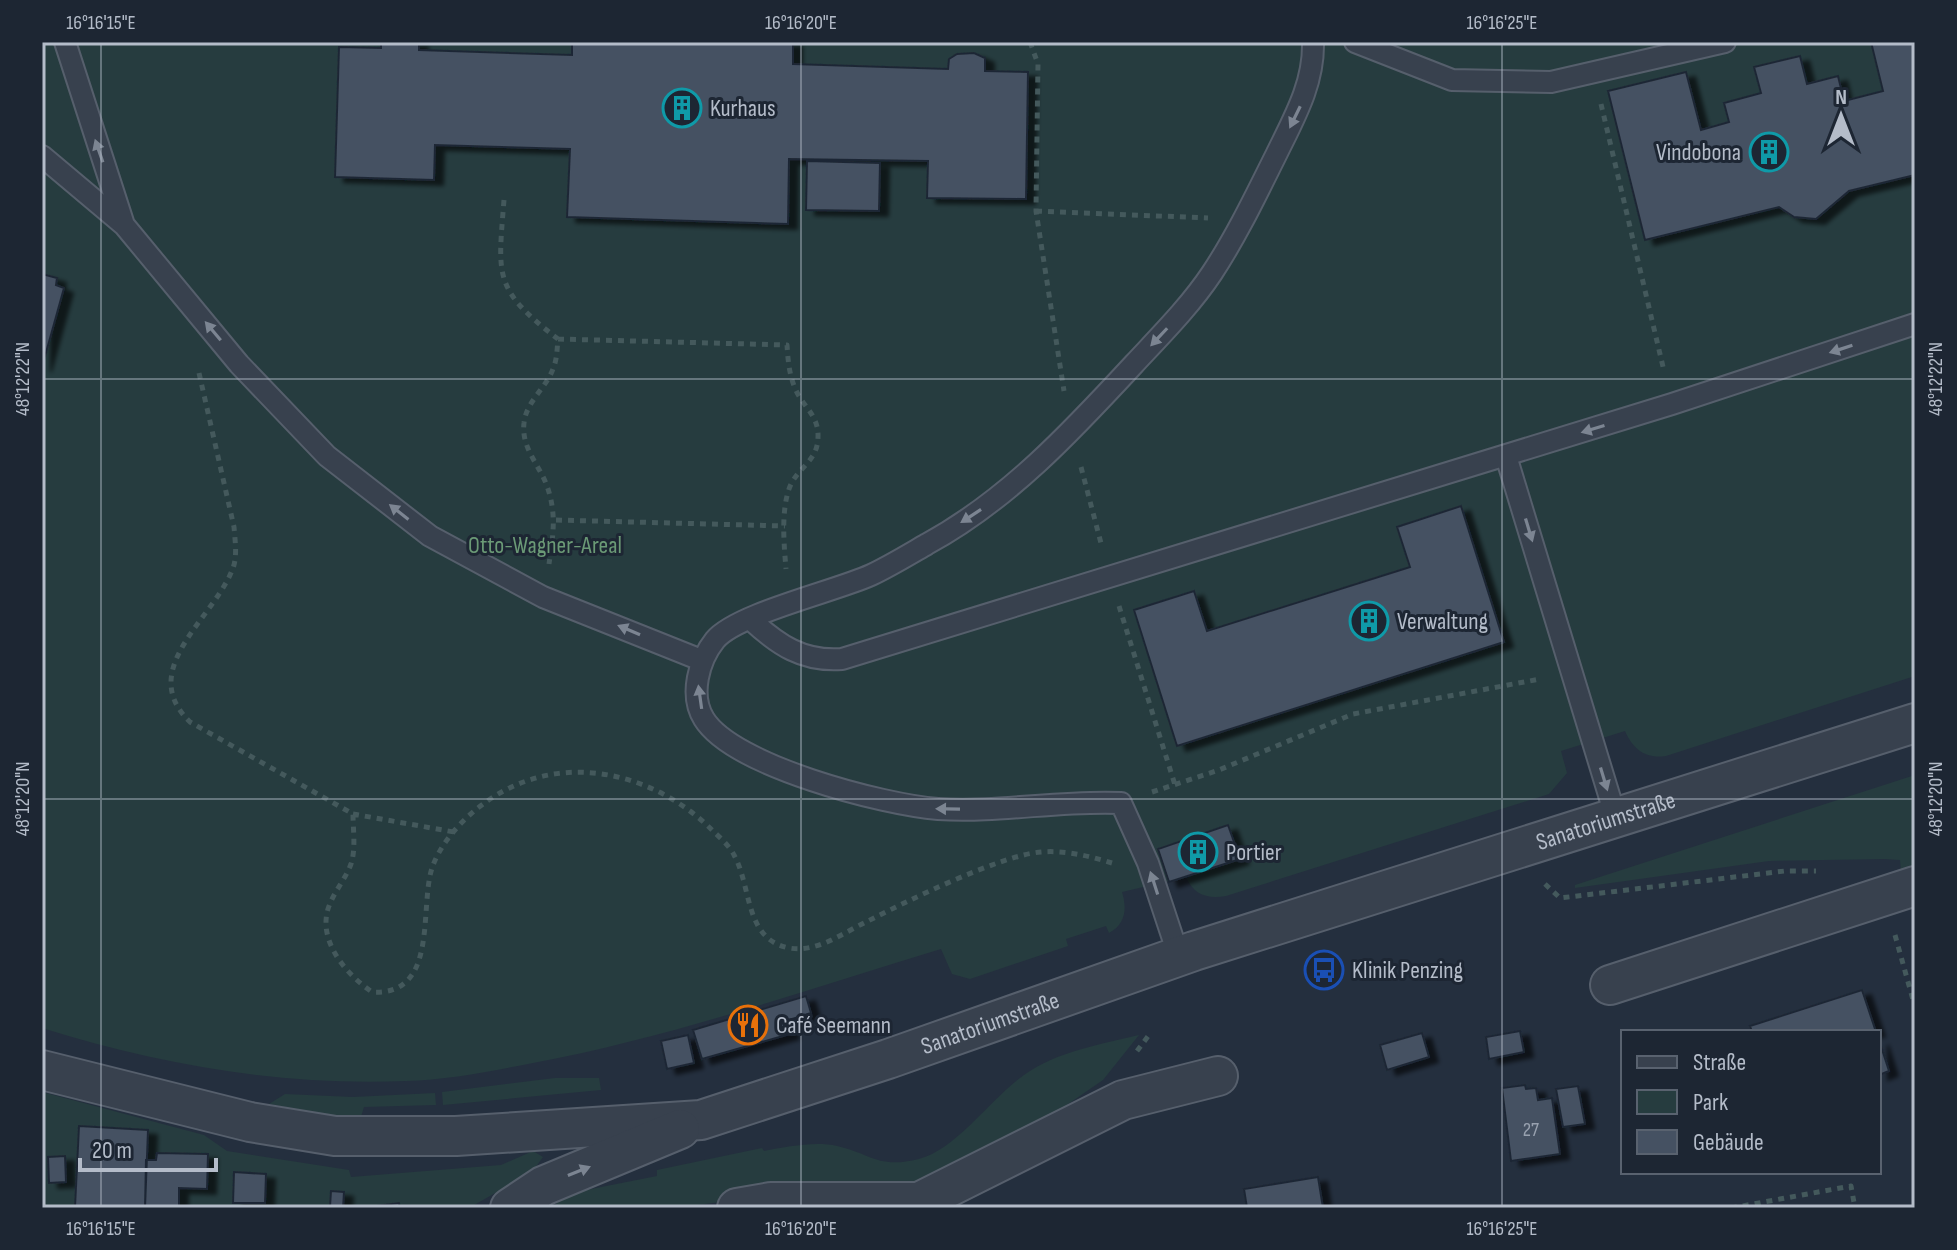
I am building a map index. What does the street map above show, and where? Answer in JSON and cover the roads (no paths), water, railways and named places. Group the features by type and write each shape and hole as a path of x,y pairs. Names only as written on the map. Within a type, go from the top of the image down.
{"street":[{"name":"Sanatoriumstraße","path":"42,1070 250,1122 335,1136 456,1136 701,1120 888,1059 1179,957 1915,723"},
{"path":"1610,985 1900,890"},
{"path":"737,1208 771,1202 919,1202 1123,1100 1218,1076"},
{"path":"510,1208 543,1186 701,1120"}],"lane":[{"path":"65,42 124,225"},
{"path":"1179,957 1148,863 1121,803 1074,800 1032,807 937,809 869,798 800,778 730,742 704,719 697,692 701,660 718,636 750,619 870,575 932,542 987,505 1071,432 1173,321 1210,275 1245,219 1307,93 1313,42"},
{"path":"1355,42 1452,80 1551,82 1725,42"},
{"path":"42,156 124,225 239,364 327,456 430,536 543,597 701,660"},
{"path":"750,619 770,638 795,653 818,661 842,659 1506,456 1915,324"},
{"path":"1506,456 1616,818"}],"place":[{"name":"Kurhaus","path":"682,108"},
{"name":"Vindobona","path":"1769,152"},
{"name":"Verwaltung","path":"1369,621"},
{"name":"Portier","path":"1198,852"},
{"name":"Klinik Penzing","path":"1324,970"},
{"name":"Café Seemann","path":"748,1025"}],"park label":[{"name":"Otto-Wagner-Areal","path":"545,545"}]}
